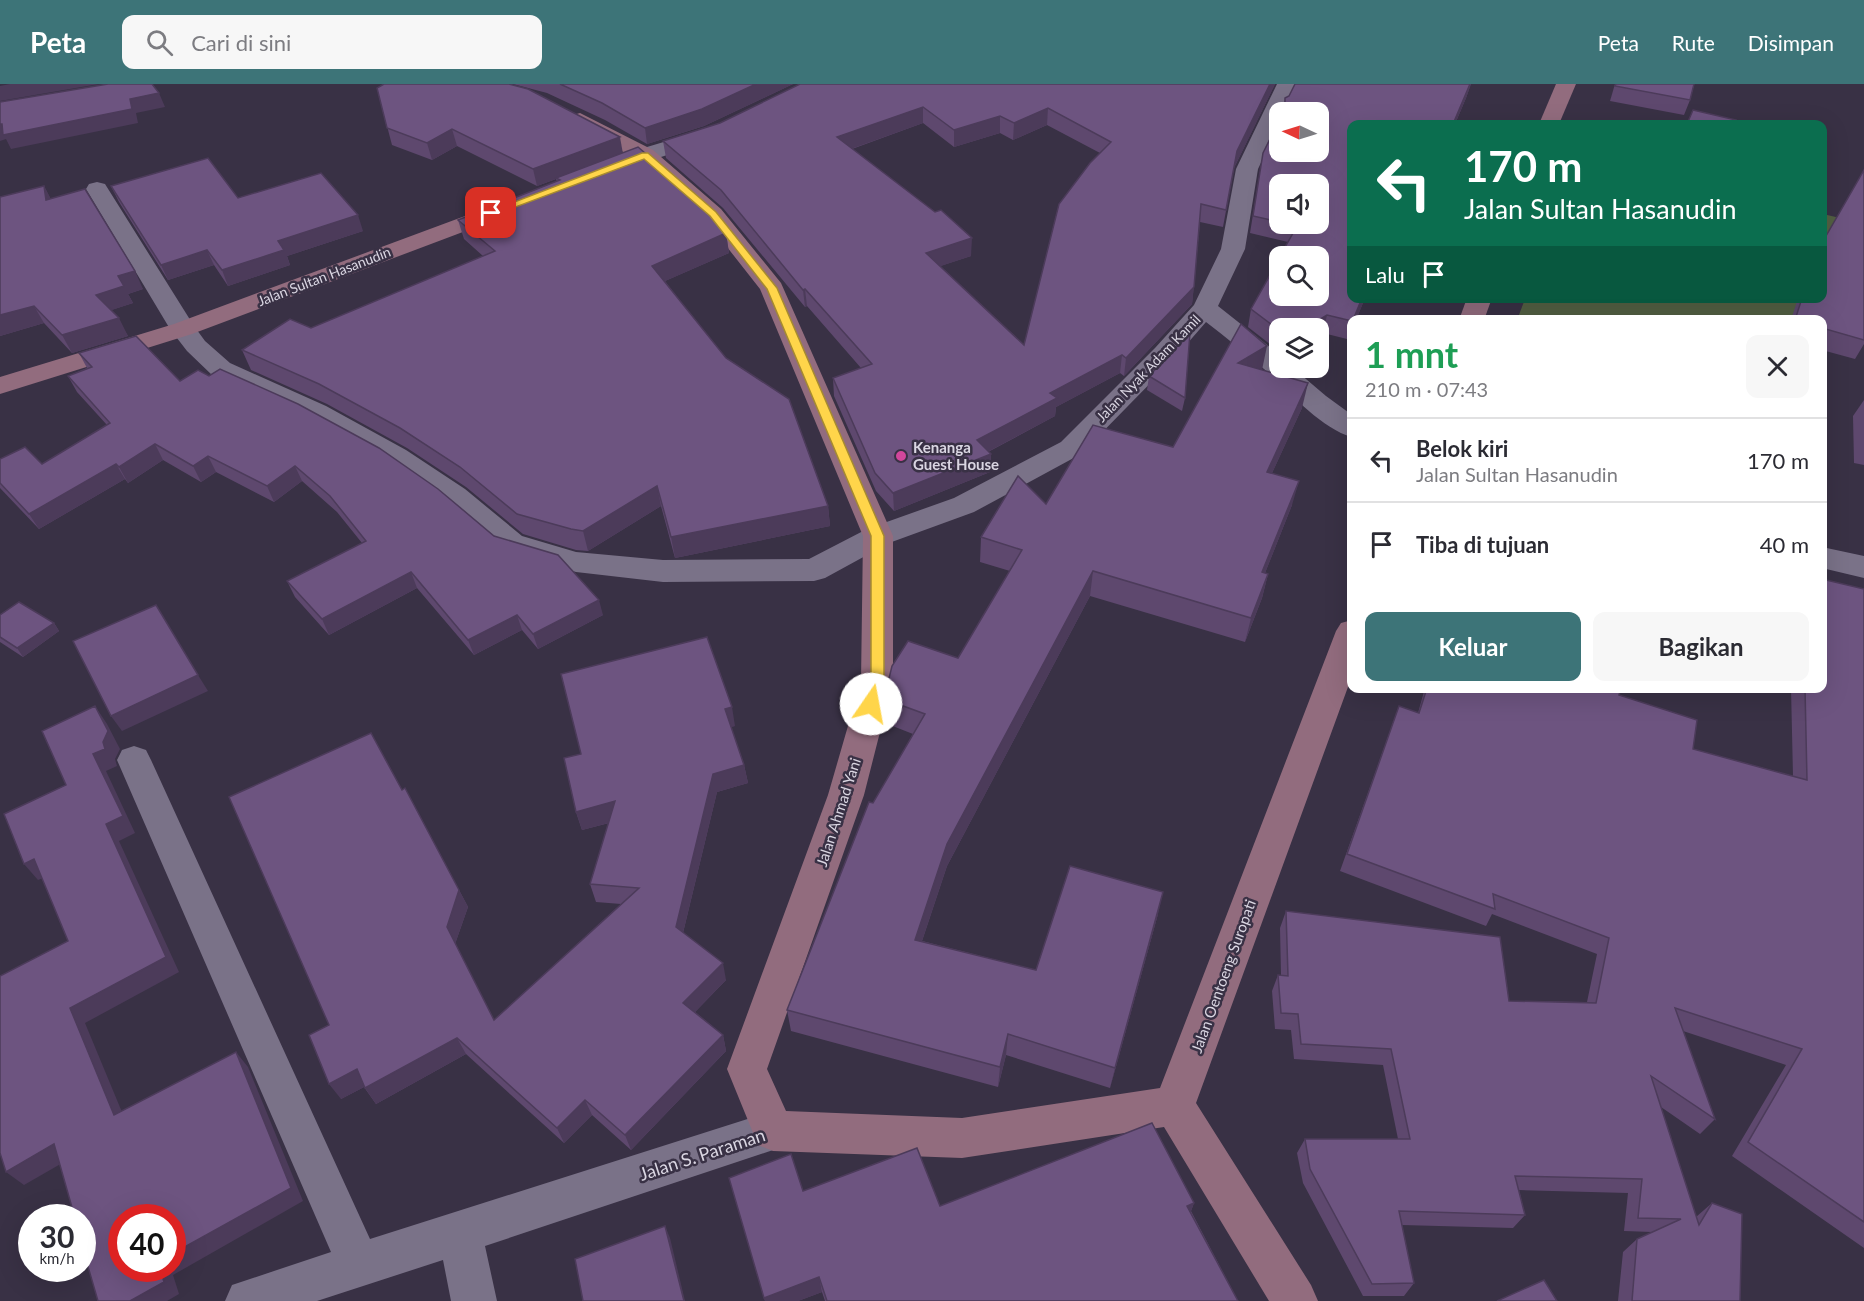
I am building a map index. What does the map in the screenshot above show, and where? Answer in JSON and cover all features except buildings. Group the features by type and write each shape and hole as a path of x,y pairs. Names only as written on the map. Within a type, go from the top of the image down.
{"street":[{"name":"Jalan Nyak Adam Kamil","path":"97,189 183,328 196,346 220,369 316,412 396,456 455,496 511,543 576,562 663,571 814,570 878,536 964,505 1071,448 1164,354 1205,308 1233,249 1247,169 1287,84"},
{"path":"1551,120 1566,84"},
{"name":"Jalan Ahmad Yani","path":"558,108 645,155 713,214 772,288 878,536 878,681 846,795 747,1069 773,1131"},
{"path":"612,168 723,128"},
{"name":"Jalan Sultan Hasanudin","path":"0,386 183,328 524,201"},
{"path":"1205,308 1274,364 1316,402 1347,424"},
{"path":"1827,558 1864,567"},
{"name":"Jalan Oentoeng Suropati","path":"1174,1106 1347,644"},
{"path":"134,760 358,1264"},
{"path":"1174,1106 1295,1301"},
{"name":"Jalan S. Paraman","path":"248,1301 773,1131 962,1138 1174,1106"},
{"path":"460,1232 474,1301"}],"green space":[{"path":"1827,215 1840,218 1827,353 1827,315 1519,315 1523,303 1827,303"}],"place":[{"name":"Kenanga Guest House","path":"901,456"}],"route":[{"path":"491,213 645,155 713,214 772,288 878,536 878,681 871,704"}]}
